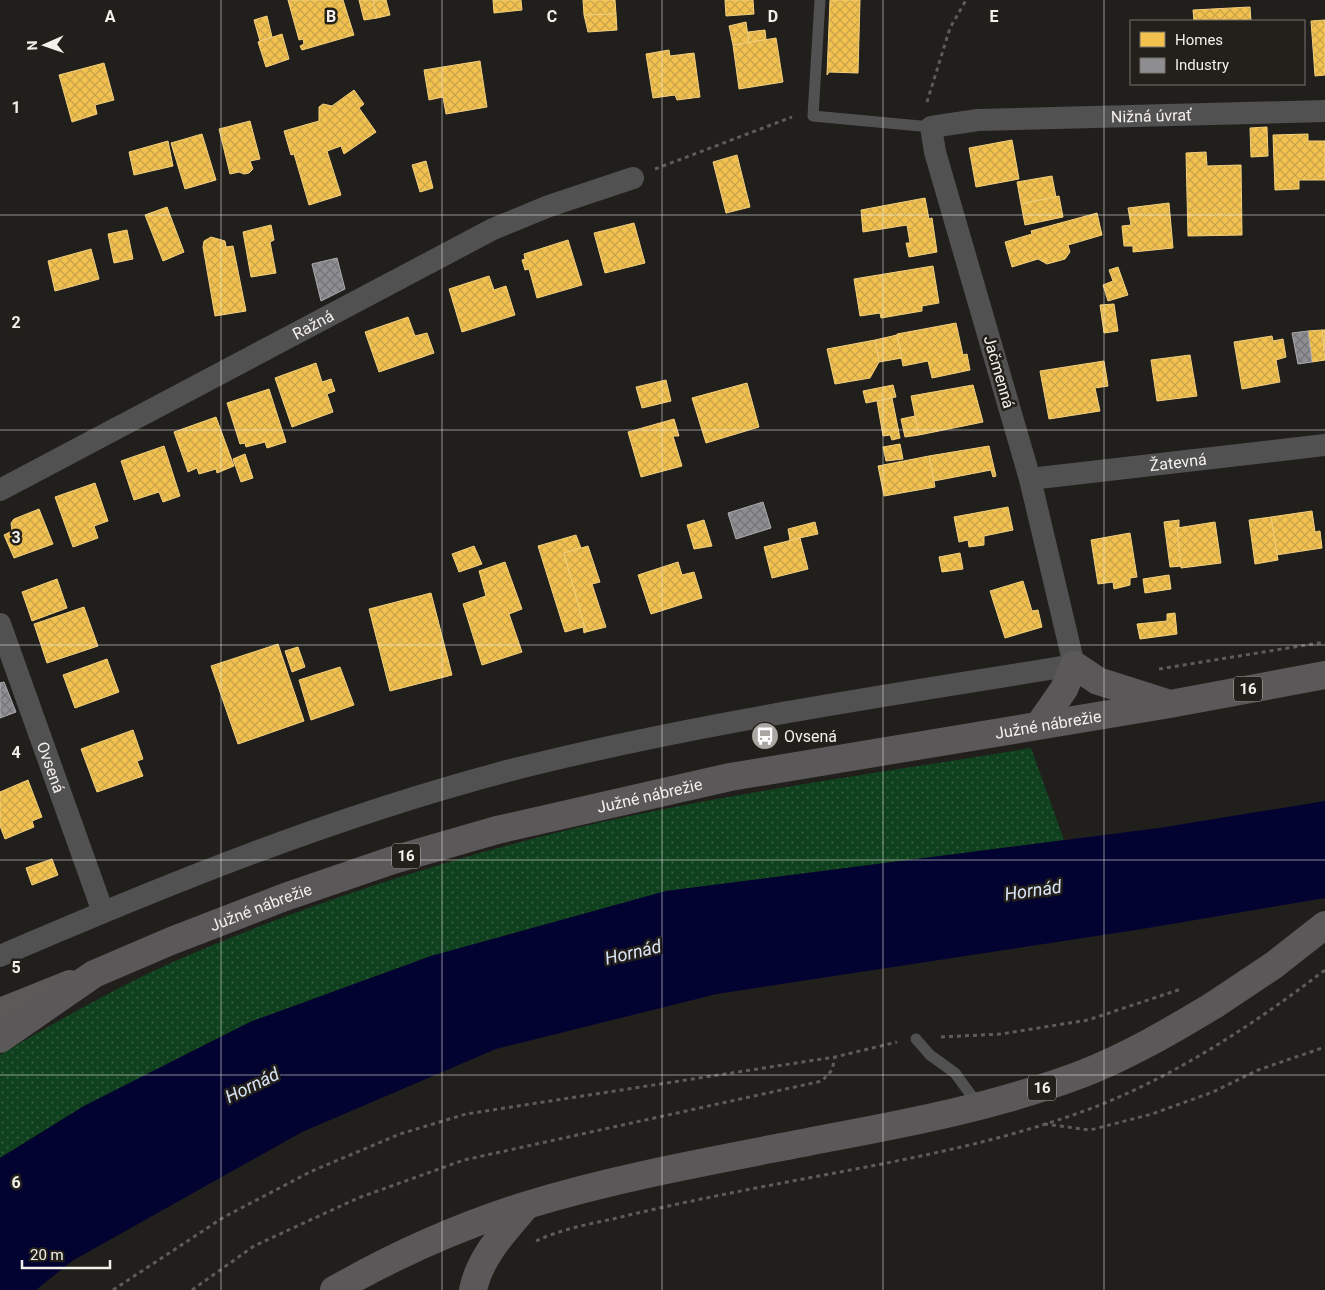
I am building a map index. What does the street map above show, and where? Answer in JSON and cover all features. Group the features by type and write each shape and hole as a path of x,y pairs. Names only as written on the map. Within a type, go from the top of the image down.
{"highway":[{"path":"1039,725 1064,689 1074,665 1098,681 1170,704"},
{"name":"Južné nábrežie","path":"94,974 171,941 285,897 393,860 497,830 730,777 1170,704 1325,675"},
{"name":"16","path":"334,1290 411,1250 527,1205 674,1169 979,1106 1041,1088 1115,1060 1168,1033 1274,965 1325,925"},
{"path":"0,1039 94,974"},
{"path":"473,1290 480,1268 495,1244 527,1205"}],"main road":[{"name":"Južné nábrežie","path":"0,1012 94,974"}],"street":[{"name":"Nižná úvrať","path":"931,127 978,120 1325,110"},
{"name":"Jačmenná","path":"931,127 935,152 1030,480 1074,665"},
{"name":"Ražná","path":"0,490 493,229 549,206 633,178"},
{"name":"Žatevná","path":"1030,480 1325,445"},
{"name":"Ovsená","path":"0,624 103,912"},
{"path":"0,956 271,844 384,806 511,770 685,731 1074,665"}],"lane":[{"path":"820,0 813,116 931,127"},
{"path":"916,1039 930,1054 955,1073 979,1106"}],"path":[{"path":"931,127 926,110 928,94 950,28 966,0"},
{"path":"633,178 791,117 813,116"},
{"path":"1234,1035 1280,1004 1325,970"},
{"path":"113,1290 224,1217 312,1171 400,1134 466,1114 835,1057 889,1043 916,1039 1001,1034 1088,1020 1190,986"},
{"path":"1044,1124 1090,1130 1152,1114 1213,1092 1258,1070 1325,1047"},
{"path":"192,1290 254,1246 358,1198 464,1160 822,1081 832,1070 835,1057"},
{"path":"530,1244 568,1230 656,1208 867,1167 992,1139"}],"green space":[{"path":"1031,748 1064,840 666,891 431,956 250,1022 84,1106 0,1158 0,1055 129,983 173,962 260,926 393,879 483,852 590,825 653,811 778,788"}],"water":[{"name":"Hornád","path":"1325,801 1325,898 1142,929 717,994 496,1049 302,1132 72,1261 36,1290 0,1290 0,1158 84,1106 250,1022 431,956 666,891 1159,828"}],"building: Homes":[{"path":"288,0 343,0 354,35 302,50 300,46 304,44 303,39 299,40"},
{"path":"359,0 373,0 377,18 364,20"},
{"path":"373,0 386,0 390,15 377,18"},
{"path":"493,0 521,0 522,10 494,13"},
{"path":"583,0 615,0 616,14 584,15"},
{"path":"725,0 753,0 754,14 726,16"},
{"path":"830,0 860,0 858,73 829,72 827,75"},
{"path":"1250,7 1251,20 1194,20 1193,10"},
{"path":"616,14 617,30 588,32 584,15"},
{"path":"267,16 272,37 260,41 254,20"},
{"path":"1325,20 1325,75 1315,76 1311,21"},
{"path":"746,22 749,43 733,45 729,26"},
{"path":"765,30 766,40 749,43 748,32"},
{"path":"282,34 289,59 266,67 258,42"},
{"path":"776,38 783,82 739,89 733,45"},
{"path":"669,50 670,56 694,53 700,97 677,100 675,95 653,98 646,54"},
{"path":"480,61 487,107 446,114 443,97 429,100 424,70"},
{"path":"104,63 114,100 95,105 97,114 72,122 59,75"},
{"path":"354,90 364,104 359,108 376,132 344,154 341,146 327,151 341,195 309,205 294,154 291,155 284,131 319,121 319,107 323,104 332,106"},
{"path":"250,121 260,159 250,161 253,169 249,173 239,172 230,174 219,129"},
{"path":"1267,127 1268,156 1251,157 1250,128"},
{"path":"202,134 216,180 185,189 171,143"},
{"path":"1308,134 1308,141 1325,141 1325,180 1299,180 1299,189 1275,190 1273,135"},
{"path":"1012,140 1019,179 976,187 969,148"},
{"path":"168,141 173,166 134,175 129,152"},
{"path":"1206,152 1207,166 1241,165 1242,235 1188,236 1186,153"},
{"path":"737,155 750,207 726,213 713,162"},
{"path":"426,161 433,188 420,192 412,165"},
{"path":"1052,176 1056,197 1021,204 1017,182"},
{"path":"1059,196 1063,217 1025,225 1021,204"},
{"path":"925,198 929,219 932,218 937,252 909,257 906,243 910,243 907,225 863,232 861,210"},
{"path":"1169,203 1173,248 1133,252 1133,246 1124,246 1122,226 1131,225 1128,208"},
{"path":"167,207 184,252 163,261 145,215"},
{"path":"1097,213 1102,235 1068,245 1070,252 1065,259 1047,264 1038,259 1012,267 1005,242 1032,234 1031,231"},
{"path":"634,223 645,263 605,273 594,233"},
{"path":"271,225 274,240 270,242 276,273 251,277 243,232"},
{"path":"127,230 133,259 114,263 108,234"},
{"path":"211,237 225,241 226,247 233,246 246,311 215,316 203,247 204,241"},
{"path":"568,240 582,285 537,298 529,269 525,270 522,260 525,259 524,254"},
{"path":"91,249 99,279 55,291 48,261"},
{"path":"933,266 939,303 922,306 922,311 881,318 880,313 860,316 854,279"},
{"path":"1118,267 1128,295 1108,301 1103,285 1113,281 1109,270"},
{"path":"489,276 494,290 506,286 515,315 462,332 449,289"},
{"path":"1114,304 1118,331 1104,333 1100,305"},
{"path":"408,317 415,336 427,333 434,353 379,372 365,332"},
{"path":"956,323 963,355 967,354 970,370 932,378 928,361 903,366 897,334"},
{"path":"1322,330 1325,330 1325,351"},
{"path":"1322,330 1325,360 1312,362 1308,331"},
{"path":"897,335 902,358 879,362 875,340"},
{"path":"1272,336 1273,341 1283,339 1286,357 1276,360 1280,382 1242,389 1234,342"},
{"path":"875,340 879,362 870,378 835,384 827,349"},
{"path":"1190,355 1197,396 1157,401 1151,360"},
{"path":"1104,361 1108,386 1095,388 1100,411 1049,419 1040,371"},
{"path":"316,363 322,382 331,379 335,391 327,394 333,412 292,427 275,378"},
{"path":"666,380 671,401 642,408 636,387"},
{"path":"747,383 759,427 706,443 692,398"},
{"path":"893,385 896,397 866,403 863,391"},
{"path":"973,385 983,422 919,435 911,396"},
{"path":"269,389 286,442 267,448 265,442 246,447 245,443 240,444 227,403"},
{"path":"892,398 900,438 892,440 890,435 883,436 877,401"},
{"path":"915,416 919,435 905,437 901,419"},
{"path":"216,417 234,466 217,473 216,469 199,474 197,468 188,472 174,432"},
{"path":"674,419 679,436 673,436 682,466 641,477 628,432"},
{"path":"900,444 903,459 886,461 883,447"},
{"path":"164,446 180,496 163,502 159,492 134,500 121,461"},
{"path":"989,446 996,476 993,477 991,470 934,481 929,456"},
{"path":"245,454 253,478 241,482 233,459"},
{"path":"929,456 935,487 884,496 878,466"},
{"path":"95,483 108,521 94,526 98,538 73,547 55,497"},
{"path":"1008,507 1013,530 984,536 984,545 969,547 968,540 959,542 954,517"},
{"path":"39,509 53,544 14,558 4,535 12,531 11,523 14,519"},
{"path":"1312,511 1315,532 1320,531 1322,548 1276,555 1271,517"},
{"path":"1271,517 1278,560 1255,564 1249,520"},
{"path":"704,520 712,546 694,549 687,525"},
{"path":"1179,520 1179,528 1177,528 1182,566 1170,567 1164,522"},
{"path":"815,522 818,534 790,540 788,529"},
{"path":"1215,522 1221,563 1181,568 1177,528"},
{"path":"1130,533 1137,577 1130,578 1130,585 1114,589 1113,582 1098,584 1091,540"},
{"path":"576,535 581,548 564,553 586,632 584,633 583,627 565,632 538,546"},
{"path":"800,538 808,569 772,578 764,547"},
{"path":"474,546 482,564 459,572 452,554"},
{"path":"588,546 600,582 592,584 606,627 586,632 564,553"},
{"path":"960,553 963,569 942,572 939,557"},
{"path":"505,562 522,609 509,614 522,652 482,665 463,604 486,596 479,571"},
{"path":"678,562 682,575 694,572 702,598 651,614 638,575"},
{"path":"1169,575 1171,589 1145,593 1143,579"},
{"path":"57,579 67,608 32,621 22,592"},
{"path":"1023,581 1032,611 1038,610 1042,627 1005,638 990,591"},
{"path":"431,593 452,675 390,691 369,609"},
{"path":"84,607 98,646 47,663 34,624"},
{"path":"1175,613 1177,634 1140,639 1137,624 1167,621 1167,614"},
{"path":"278,644 304,721 238,744 211,666"},
{"path":"298,647 305,667 292,672 285,651"},
{"path":"107,659 119,692 75,708 63,675"},
{"path":"340,667 354,705 311,720 299,680"},
{"path":"133,730 143,759 137,761 143,776 97,792 81,749"},
{"path":"28,780 42,817 32,821 34,827 5,839 0,826 0,792"},
{"path":"52,859 58,875 32,885 26,868"}],"building: Industry":[{"path":"337,258 345,289 321,301 312,264"},
{"path":"1308,331 1312,362 1298,364 1292,333"},
{"path":"763,502 771,528 736,539 728,513"},
{"path":"4,682 16,712 0,718 0,683"}],"place":[{"name":"Ovsená","path":"765,736"}]}
